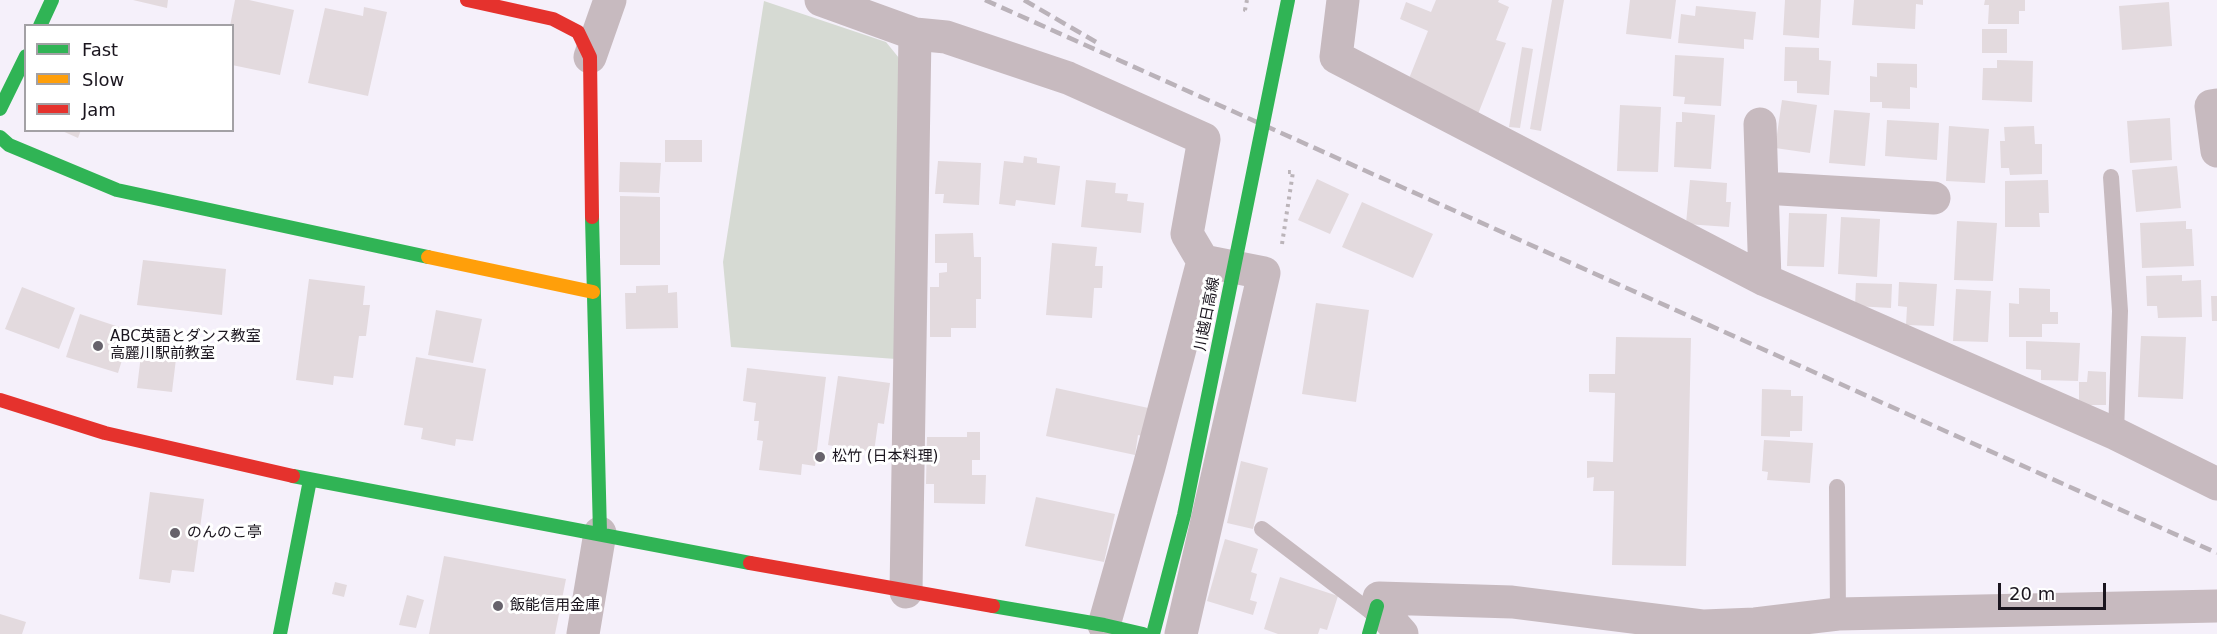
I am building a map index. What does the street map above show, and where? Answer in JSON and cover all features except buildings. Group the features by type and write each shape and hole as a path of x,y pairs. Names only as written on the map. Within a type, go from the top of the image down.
{"street":[{"path":"41,24 52,0"},
{"path":"467,0 553,19 578,32 590,57"},
{"path":"583,634 600,533 592,292 590,57 610,0"},
{"path":"821,0 915,34 946,37 1068,78 1204,139 1187,234 1203,261 1103,630"},
{"name":"川越日高線","path":"1153,634 1184,515 1288,0"},
{"path":"1343,0 1336,57 1765,280 2116,434 2217,484"},
{"path":"906,592 915,34"},
{"path":"0,109 24,60"},
{"path":"2217,105 2211,106 2217,152"},
{"path":"1760,124 1765,280"},
{"path":"0,137 9,145 117,189 592,292"},
{"path":"1763,188 1934,198"},
{"path":"1182,634 1264,273 1203,261"},
{"path":"0,400 105,433 310,480 600,533 1103,630 1143,634"},
{"path":"280,634 310,480"},
{"path":"1402,634 1374,618 1379,597 1512,602 1704,626 1755,624 1838,614 2217,606"}],"lane":[{"path":"2111,177 2120,312 2116,434"},
{"path":"1837,487 1838,614"},
{"path":"1262,530 1374,618"}],"path":[{"path":"1245,10 1247,0"},
{"path":"1282,250 1293,172"}],"shaded area":[{"path":"764,1 886,42 899,58 896,359 731,347 723,262"}],"railway":[{"path":"985,0 2217,553"},
{"path":"1024,0 1096,42"}],"traffic: fast":[{"path":"41,24 52,0"},
{"path":"1153,634 1184,515 1288,0"},
{"path":"0,109 24,60"},
{"path":"0,137 9,145 117,190 428,257"},
{"path":"592,217 600,533"},
{"path":"293,476 750,563"},
{"path":"280,634 310,480"},
{"path":"993,606 1143,634"},
{"path":"1369,634 1377,606"}],"traffic: slow":[{"path":"428,257 593,292"}],"traffic: jam":[{"path":"467,0 553,19 578,32 590,57 592,217"},
{"path":"0,400 105,433 293,476"},
{"path":"750,563 993,606"}],"place":[{"name":"ABC英語とダンス教室 高麗川駅前教室","path":"98,346"},
{"name":"松竹 (日本料理)","path":"820,457"},
{"name":"のんのこ亭","path":"175,533"},
{"name":"飯能信用金庫","path":"498,606"}]}
